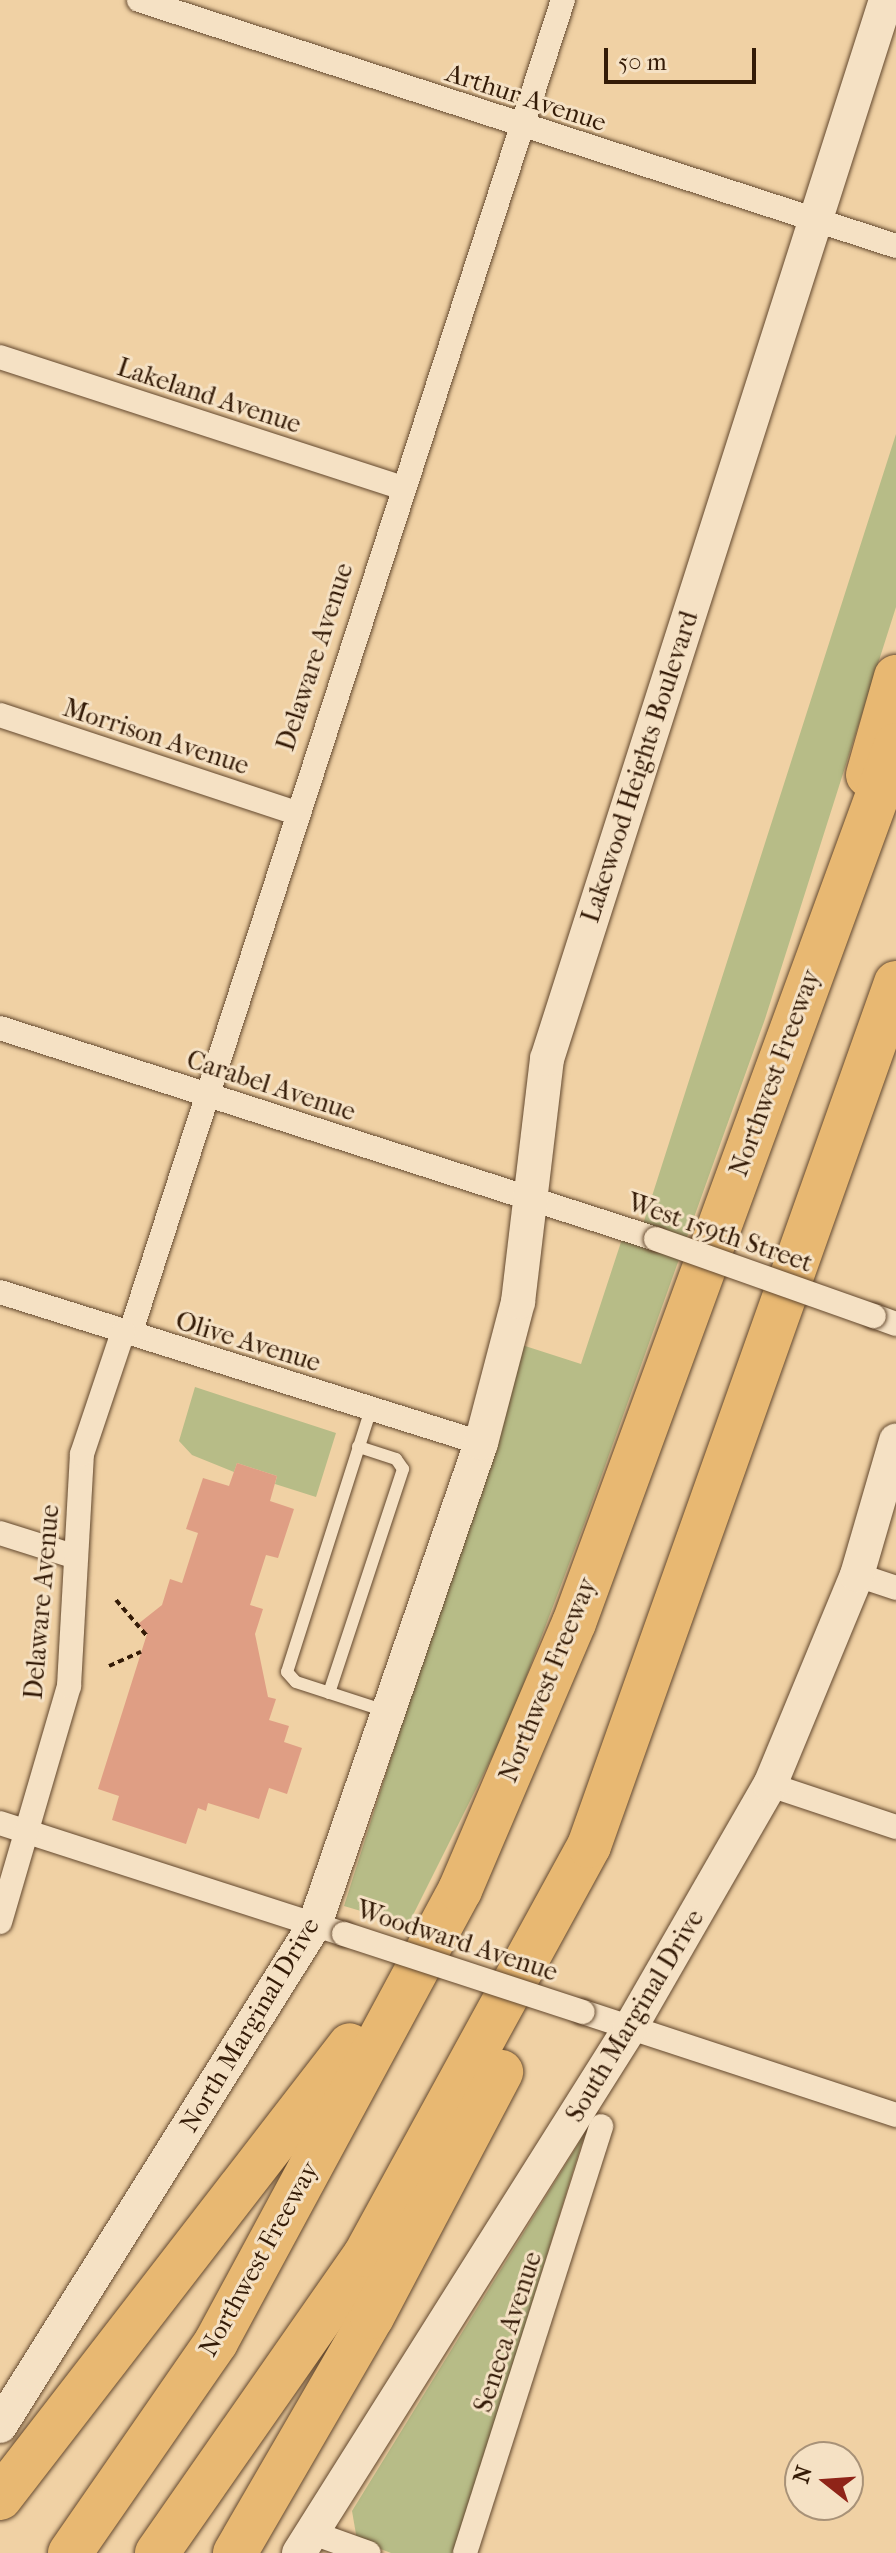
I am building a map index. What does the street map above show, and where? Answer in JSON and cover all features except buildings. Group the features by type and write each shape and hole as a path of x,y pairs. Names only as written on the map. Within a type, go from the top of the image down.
{"highway":[{"path":"807,987 896,677"},
{"name":"Northwest Freeway","path":"70,2553 223,2329 460,1890 574,1623 896,745"},
{"path":"235,2553 372,2317 526,2025 574,1918 589,1846 896,983"},
{"path":"0,2498 340,2061 434,1913 574,1623"},
{"path":"157,2553 365,2255 589,1846"}],"main road":[{"name":"Lakewood Heights Boulevard","path":"446,1546 481,1443 518,1302 525,1197 547,1059 886,0"},
{"name":"South Marginal Drive","path":"306,2543 630,2028 770,1785 857,1575 896,1441"},
{"name":"North Marginal Drive","path":"4,2416 330,1929 389,1712 446,1546"}],"street":[{"name":"Arthur Avenue","path":"139,0 896,246"},
{"name":"Delaware Avenue","path":"0,1922 69,1686 73,1556 82,1454 127,1333 207,1095 294,812 518,125 563,0"},
{"name":"Lakeland Avenue","path":"0,357 400,487"},
{"name":"Morrison Avenue","path":"0,715 294,812"},
{"name":"Carabel Avenue","path":"0,1028 525,1197"},
{"name":"West 159th Street","path":"525,1197 656,1239 885,1320"},
{"name":"Olive Avenue","path":"0,1292 481,1443"},
{"path":"0,1533 73,1556"},
{"path":"857,1575 896,1588"},
{"path":"770,1785 896,1827"},
{"name":"Woodward Avenue","path":"0,1823 896,2115"},
{"name":"Seneca Avenue","path":"465,2553 601,2126"},
{"path":"306,2543 369,2553"}],"lane":[{"path":"371,1409 288,1662 289,1678 389,1712"},
{"path":"329,1693 403,1469 396,1459 358,1447"}],"path":[{"path":"116,1600 147,1636"},
{"path":"109,1666 141,1652"}],"green space":[{"path":"896,434 896,607 765,1019 585,1522 508,1725 408,1925 344,1906 522,1345 581,1364 622,1239 637,1243"},
{"path":"195,1387 336,1433 316,1497 275,1484 277,1476 237,1463 234,1472 192,1455 179,1441"},
{"path":"585,2133 454,2553 391,2553 357,2540 352,2511"}]}
